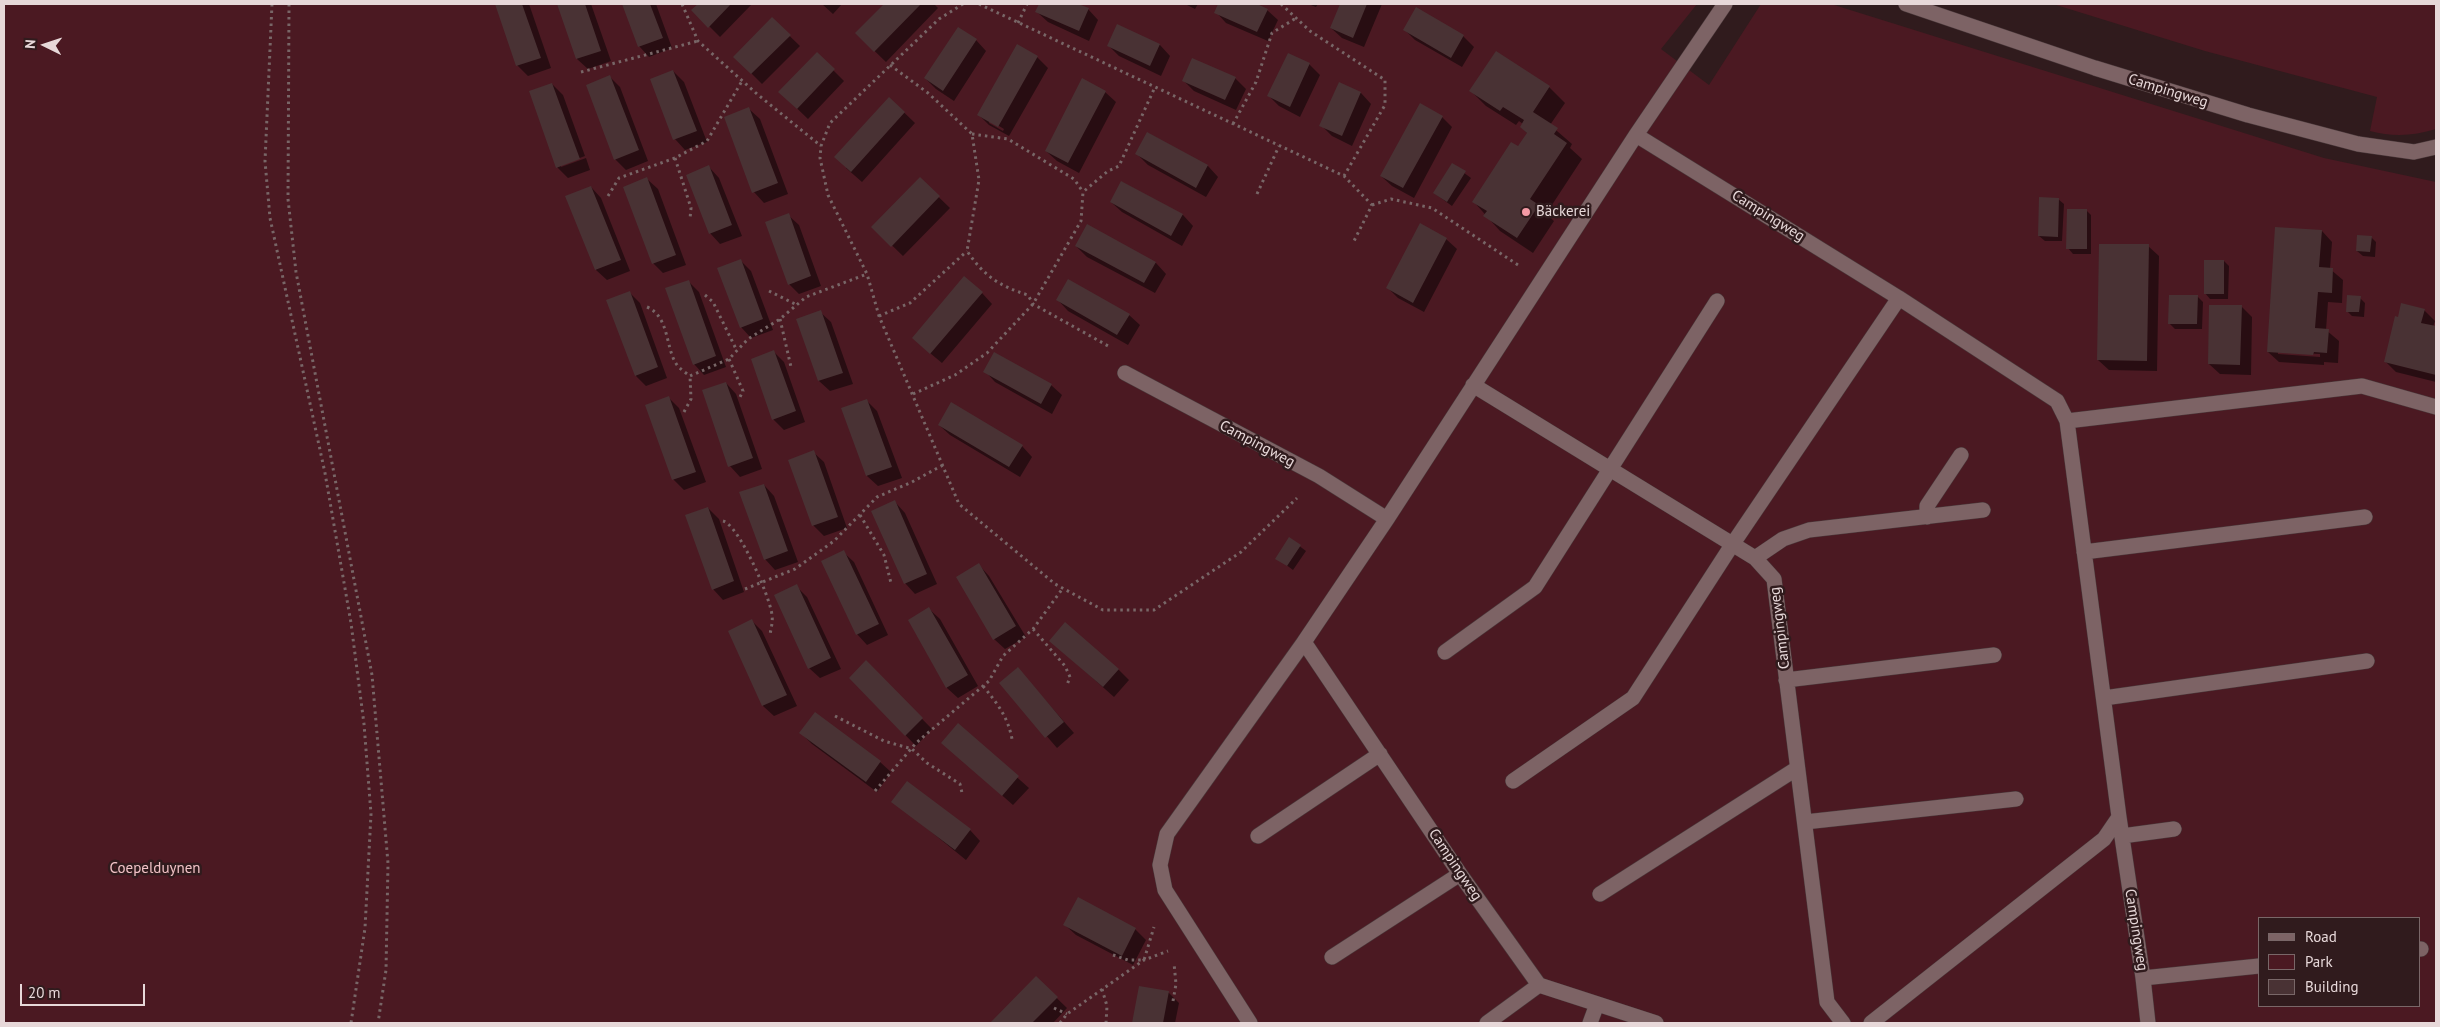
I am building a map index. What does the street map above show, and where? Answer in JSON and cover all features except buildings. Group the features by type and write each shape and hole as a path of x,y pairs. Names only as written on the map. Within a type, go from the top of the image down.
{"street":[{"path":"1250,1023 1165,890 1160,865 1167,834 1304,642 1387,519 1636,135 1725,4"},
{"name":"Campingweg","path":"1906,4 2095,68 2248,115 2358,144 2414,152 2436,147"},
{"name":"Campingweg","path":"1636,135 1899,298 2057,401 2067,421 2148,1023"},
{"path":"1513,781 1632,698 1732,545 1899,298"},
{"path":"1445,652 1535,587 1717,301"},
{"name":"Campingweg","path":"1125,374 1319,476 1387,519"},
{"name":"Campingweg","path":"1473,385 1610,467 1755,558 1774,578 1796,769 1805,822 1827,1002 1843,1023"},
{"path":"2067,421 2362,386 2436,407"},
{"path":"1927,517 1927,506 1961,455"},
{"path":"1755,558 1783,539 1809,530 1984,510"},
{"path":"2084,552 2365,516"},
{"name":"Campingweg","path":"1304,642 1460,874 1539,985"},
{"path":"1786,680 1994,655"},
{"path":"2104,698 2367,661"},
{"path":"1258,836 1380,754"},
{"path":"1600,894 1796,769"},
{"path":"1805,822 2016,799"},
{"path":"1871,1023 2104,838 2119,817"},
{"path":"2122,836 2174,829"},
{"path":"1332,957 1460,874"},
{"path":"2143,978 2258,966"},
{"path":"1487,1023 1539,985 1656,1023"},
{"path":"1590,1023 1597,1004"}],"path":[{"path":"272,4 265,160 270,218 325,472 350,623 365,734 371,814 365,928 351,1023"},
{"path":"289,4 288,199 296,272 372,675 388,863 386,970 378,1023"},
{"path":"682,4 698,41 742,81 821,146"},
{"path":"963,4 939,19 830,123 821,146 820,158 828,195 867,274 879,316 959,504 1055,584 1104,610 1154,610 1241,552 1319,476"},
{"path":"979,4 1344,176 1372,205"},
{"path":"1018,23 1027,4"},
{"path":"1281,4 1310,31 1385,80 1385,105 1344,176"},
{"path":"1233,124 1256,82 1272,33 1296,18"},
{"path":"581,72 698,41"},
{"path":"890,65 928,93 972,134 1008,139 1074,180 1083,192 1081,221 1033,304 987,353 954,375 913,394"},
{"path":"608,196 619,178 675,158 707,140 742,81"},
{"path":"1083,192 1108,171 1119,166 1155,87"},
{"path":"879,316 910,302 967,250 979,180 972,134"},
{"path":"1257,194 1279,146"},
{"path":"675,158 691,208 690,219"},
{"path":"1354,241 1372,205 1391,199 1432,208 1542,280"},
{"path":"967,250 979,269 1004,287 1028,294 1033,304 1113,348 1125,374"},
{"path":"690,376 729,360 748,339 780,319 806,296 867,274"},
{"path":"768,291 797,305"},
{"path":"705,295 713,302 737,351"},
{"path":"647,307 655,310 661,319 677,365 690,376 691,399 684,412"},
{"path":"780,319 791,367"},
{"path":"729,360 744,391 740,397"},
{"path":"745,589 795,569 834,542 877,497 912,482 943,465"},
{"path":"860,515 884,555 891,583"},
{"path":"723,521 728,522 738,534 763,582 773,618 770,635"},
{"path":"875,791 912,749 989,681 1003,656 1033,629 1063,588"},
{"path":"1033,629 1066,666 1070,677 1067,685"},
{"path":"983,686 1001,709 1009,724 1012,739"},
{"path":"836,716 884,741 912,749 927,763 960,784 962,793"},
{"path":"1060,1023 1067,1014 1144,960 1169,950 1175,974 1173,1002"},
{"path":"1113,955 1128,960 1144,960"},
{"path":"1102,989 1107,1006 1106,1023"},
{"path":"1054,1008 1067,1014"}],"green space":[{"name":"Coepelduynen","path":"4,4 1697,4 1661,49 1709,85 1761,4 1831,4 2324,158 2436,182 2436,1023 4,1023"},
{"path":"2053,4 2436,4 2436,129 2403,135 2370,131 2377,97 2205,51"}],"place":[{"name":"Bäckerei","path":"1526,212"}]}
